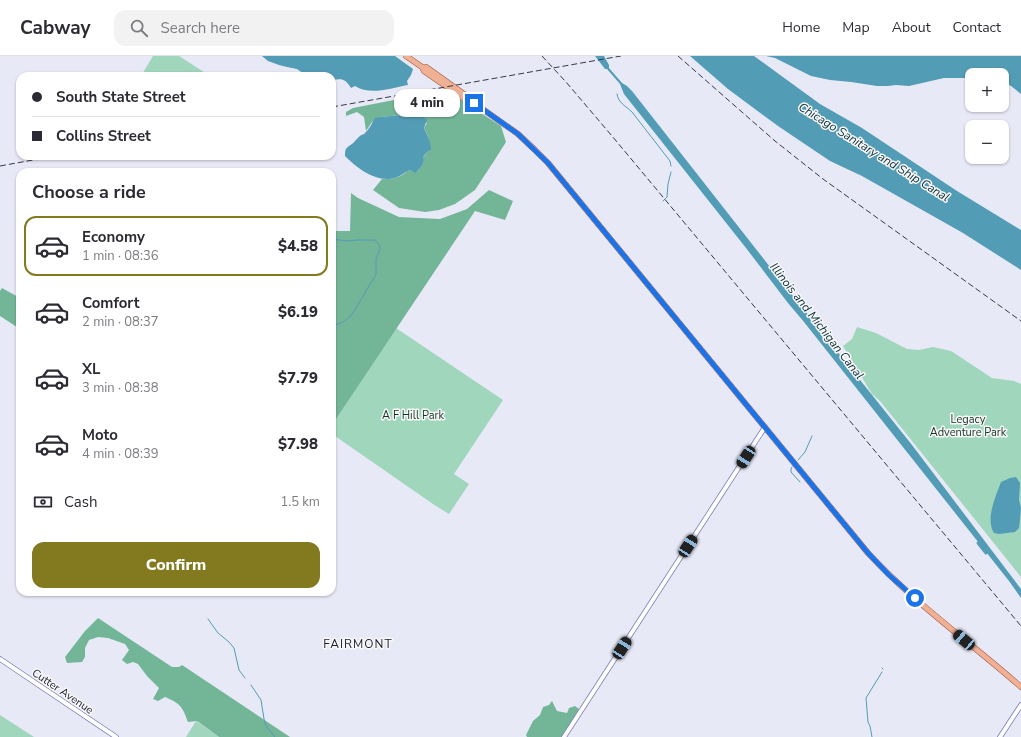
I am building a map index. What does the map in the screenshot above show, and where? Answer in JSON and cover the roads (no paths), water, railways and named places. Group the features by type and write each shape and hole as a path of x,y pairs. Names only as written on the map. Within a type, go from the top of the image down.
{"main road":[{"path":"406,56 422,67 426,67 468,97 471,101 518,134 536,150 868,553 889,575 922,605 1021,687"}],"street":[{"path":"564,737 765,427"},
{"name":"Cutter Avenue","path":"0,659 116,737"},
{"path":"1000,737 1021,705"}],"water":[{"path":"262,56 395,56 413,69 407,81 408,85 374,91 361,89 355,86 351,88 346,81 336,80 336,72 301,72 297,69 268,61"},
{"path":"595,56 604,56 609,68 622,83 632,91 912,445 1021,589 1021,598 624,94 620,84"},
{"name":"Chicago Sanitary and Ship Canal","path":"690,56 754,56 820,104 862,128 957,191 1021,230 1021,270 963,233 862,176 830,161 778,126 728,89"},
{"path":"766,56 1021,56 1021,94 1009,85 1009,68 965,68 965,78 944,78 909,86 877,86 811,76 775,58"},
{"path":"402,115 421,116 427,120 424,128 430,141 431,150 428,151 423,157 423,164 417,172 415,173 411,170 395,178 381,178 361,170 345,156 346,148 366,132 375,118"},
{"path":"1016,477 1020,483 1019,500 1021,508 1019,528 1015,532 999,534 994,533 991,514 1001,482"}],"waterway":[{"path":"617,94 621,102 632,112 670,161 671,166"},
{"path":"663,201 667,197 671,172"},
{"path":"336,240 347,241 375,240 380,246 380,250 376,258 376,274 350,317 336,325"},
{"path":"798,460 805,452 812,436"},
{"path":"792,467 791,472 800,482"},
{"name":"Illinois and Michigan Canal","path":"978,543 986,553"},
{"path":"208,619 218,633 234,648 239,670 245,678"},
{"path":"872,737 868,722 866,698 882,672"},
{"path":"251,685 261,700 266,726 275,737"}],"railway":[{"path":"542,56 612,136 1021,626"},
{"path":"336,106 621,56"},
{"path":"678,56 775,141 823,179 1021,321"},
{"path":"0,166 33,160"}],"district":[{"name":"FAIRMONT","path":"358,644"}],"park label":[{"name":"A F Hill Park","path":"413,415"},
{"name":"Legacy Adventure Park","path":"968,425"}]}
